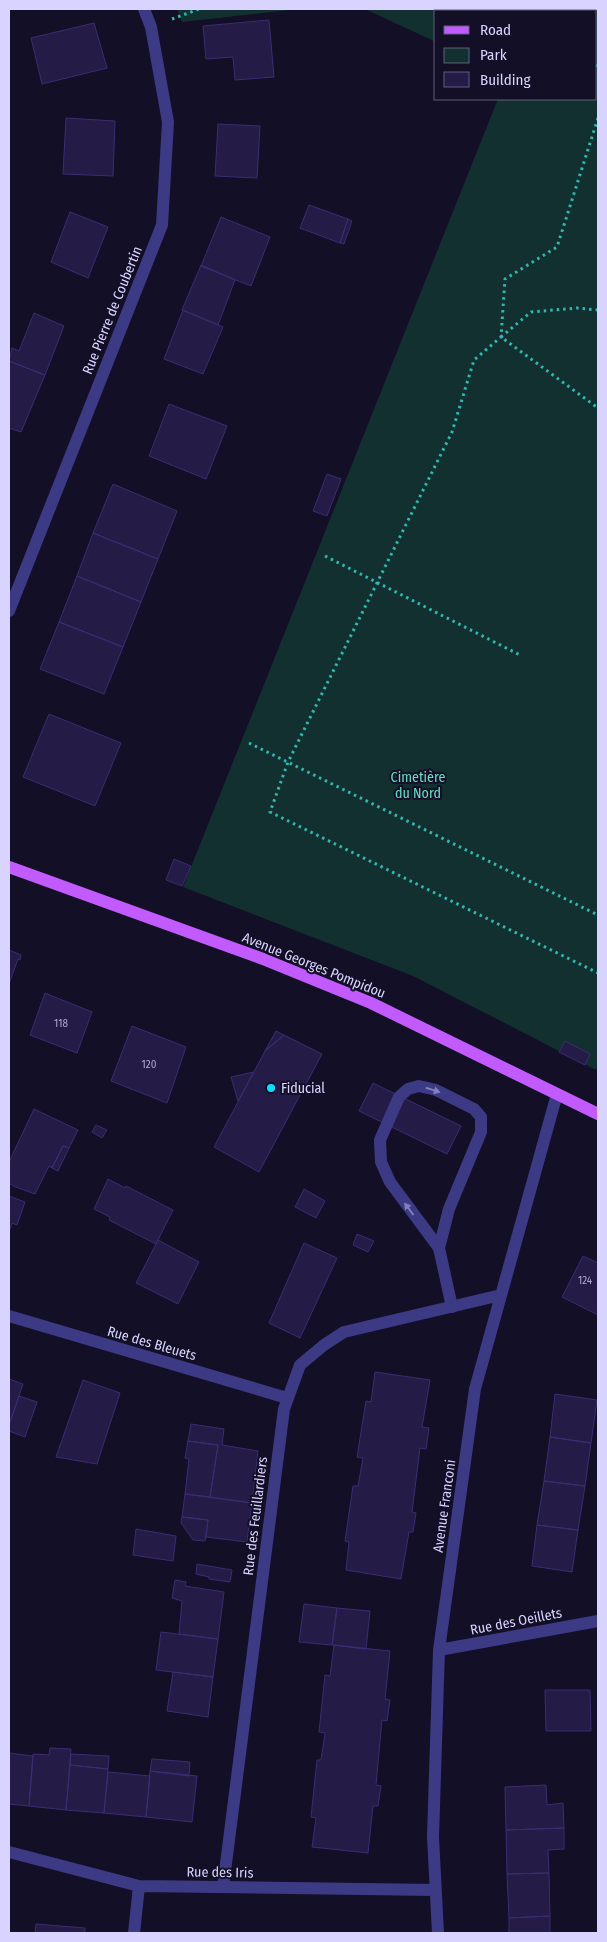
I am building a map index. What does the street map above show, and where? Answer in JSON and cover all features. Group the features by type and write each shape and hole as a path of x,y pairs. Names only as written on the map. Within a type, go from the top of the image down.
{"main road":[{"name":"Avenue Georges Pompidou","path":"9,867 263,959 371,1002 598,1114"}],"street":[{"name":"Rue Pierre de Coubertin","path":"9,610 162,225 168,122 152,27 144,9"},
{"path":"439,1248 449,1209 482,1132 480,1118 474,1109 436,1090 419,1086 408,1089 399,1098 380,1140 381,1162 390,1182 439,1248 452,1307"},
{"name":"Avenue Franconi","path":"438,1933 433,1837 439,1650 475,1389 557,1094"},
{"name":"Rue des Feuillardiers","path":"223,1887 284,1409 286,1398 300,1365 324,1345 344,1332 501,1295"},
{"name":"Rue des Bleuets","path":"9,1316 286,1398"},
{"name":"Rue des Oeillets","path":"439,1650 598,1621"},
{"name":"Rue des Iris","path":"9,1852 139,1886 435,1890"},
{"path":"134,1933 139,1886"}],"path":[{"path":"152,27 199,9"},
{"path":"501,337 505,279 557,246 598,118"},
{"path":"598,310 577,308 531,312 474,360 452,432 288,762 270,812 598,973"},
{"path":"501,337 598,408"},
{"path":"325,556 520,655"},
{"path":"248,743 598,915"}],"green space":[{"path":"177,9 298,9 182,22"},
{"path":"365,9 528,9 434,10 434,41"},
{"name":"Cimetière du Nord","path":"598,9 598,1069 594,1069 413,976 183,887 498,100 597,100 597,10 534,10"}],"building":[{"path":"269,20 274,77 235,80 233,57 206,59 203,26"},
{"path":"94,23 107,68 42,84 31,38"},
{"path":"66,118 115,121 113,176 63,174"},
{"path":"218,124 260,126 257,178 215,176"},
{"path":"309,205 348,219 340,243 300,228"},
{"path":"70,212 108,227 88,278 51,262"},
{"path":"221,217 270,237 251,286 201,266"},
{"path":"348,219 352,221 344,244 340,243"},
{"path":"201,265 235,280 218,325 182,310"},
{"path":"183,310 223,327 203,374 164,359"},
{"path":"34,313 64,326 45,375 9,361 12,348 19,351"},
{"path":"9,361 45,375 21,432 9,428"},
{"path":"169,404 227,426 206,479 149,456"},
{"path":"327,474 341,479 327,516 313,511"},
{"path":"113,484 177,511 158,559 93,533"},
{"path":"93,533 158,559 141,602 77,576"},
{"path":"77,576 141,602 123,647 59,622"},
{"path":"59,622 123,647 104,694 40,669"},
{"path":"49,714 121,743 95,806 23,777"},
{"path":"174,859 191,866 182,886 166,880"},
{"path":"9,950 21,955 9,984"},
{"path":"45,993 92,1012 77,1053 30,1035"},
{"path":"132,1026 186,1047 167,1103 111,1081"},
{"path":"276,1031 284,1035 265,1051"},
{"path":"284,1035 322,1054 259,1172 214,1147 265,1051"},
{"path":"565,1041 590,1054 585,1065 559,1052"},
{"path":"254,1072 238,1101 231,1077"},
{"path":"373,1083 461,1126 447,1154 359,1111"},
{"path":"34,1109 78,1130 69,1148 63,1146 52,1168 49,1166 35,1194 12,1184 9,1185 9,1162"},
{"path":"96,1125 107,1130 102,1138 92,1132"},
{"path":"63,1146 69,1148 58,1171 52,1168"},
{"path":"108,1179 173,1210 156,1244 109,1220 110,1217 94,1209"},
{"path":"304,1189 325,1201 316,1218 295,1207"},
{"path":"9,1196 25,1202 17,1225 12,1223 9,1232"},
{"path":"357,1234 374,1241 368,1252 353,1245"},
{"path":"158,1240 199,1262 178,1304 136,1283"},
{"path":"304,1243 337,1258 300,1338 269,1323"},
{"path":"583,1256 598,1263 598,1315 562,1297"},
{"path":"375,1372 430,1380 422,1427 429,1428 426,1449 420,1448 412,1512 416,1513 413,1532 409,1532 401,1579 346,1570 349,1542 345,1541 353,1486 358,1486 363,1458 357,1457 366,1401 371,1402"},
{"path":"9,1379 23,1384 9,1425"},
{"path":"83,1380 120,1393 97,1464 56,1457"},
{"path":"555,1394 597,1400 591,1443 550,1437"},
{"path":"19,1396 37,1402 25,1437 9,1431 9,1425"},
{"path":"191,1424 224,1429 222,1445 258,1451 252,1503 210,1497 218,1445 188,1441"},
{"path":"550,1437 591,1443 585,1486 544,1481"},
{"path":"188,1441 218,1445 210,1497 185,1494 189,1459 185,1458"},
{"path":"544,1481 585,1486 578,1530 537,1525"},
{"path":"185,1494 252,1503 247,1542 206,1537 208,1520 182,1517"},
{"path":"182,1517 208,1520 205,1541 193,1540 181,1523"},
{"path":"537,1525 578,1530 572,1572 532,1566"},
{"path":"136,1529 176,1536 173,1561 133,1555"},
{"path":"197,1564 232,1570 230,1582 209,1579 209,1577 196,1574"},
{"path":"175,1580 186,1582 185,1586 224,1592 218,1639 179,1634 182,1601 172,1598"},
{"path":"304,1604 337,1608 332,1645 299,1642"},
{"path":"337,1608 370,1611 366,1649 332,1645"},
{"path":"161,1632 218,1639 213,1677 156,1670"},
{"path":"334,1645 390,1651 385,1699 390,1700 387,1721 382,1720 376,1785 381,1786 378,1806 373,1806 368,1853 312,1847 316,1818 311,1817 317,1760 321,1760 325,1733 319,1732 325,1675 330,1676"},
{"path":"173,1672 213,1677 208,1717 167,1711"},
{"path":"545,1690 590,1690 591,1731 546,1731"},
{"path":"50,1748 71,1749 66,1810 29,1806 33,1754 49,1755"},
{"path":"9,1753 33,1756 29,1806 9,1804"},
{"path":"71,1754 109,1756 108,1769 70,1765"},
{"path":"152,1759 190,1762 189,1776 150,1771"},
{"path":"70,1765 108,1769 104,1813 66,1810"},
{"path":"150,1771 197,1776 192,1822 146,1817"},
{"path":"108,1772 150,1776 146,1817 104,1813"},
{"path":"546,1785 547,1805 563,1803 564,1828 506,1830 505,1787"},
{"path":"564,1828 564,1849 548,1850 549,1873 507,1874 506,1830"},
{"path":"549,1873 550,1916 509,1918 507,1874"},
{"path":"550,1916 550,1933 509,1933 509,1918"},
{"path":"36,1924 85,1928 85,1933 35,1933"}],"place":[{"name":"Fiducial","path":"271,1088"}]}
